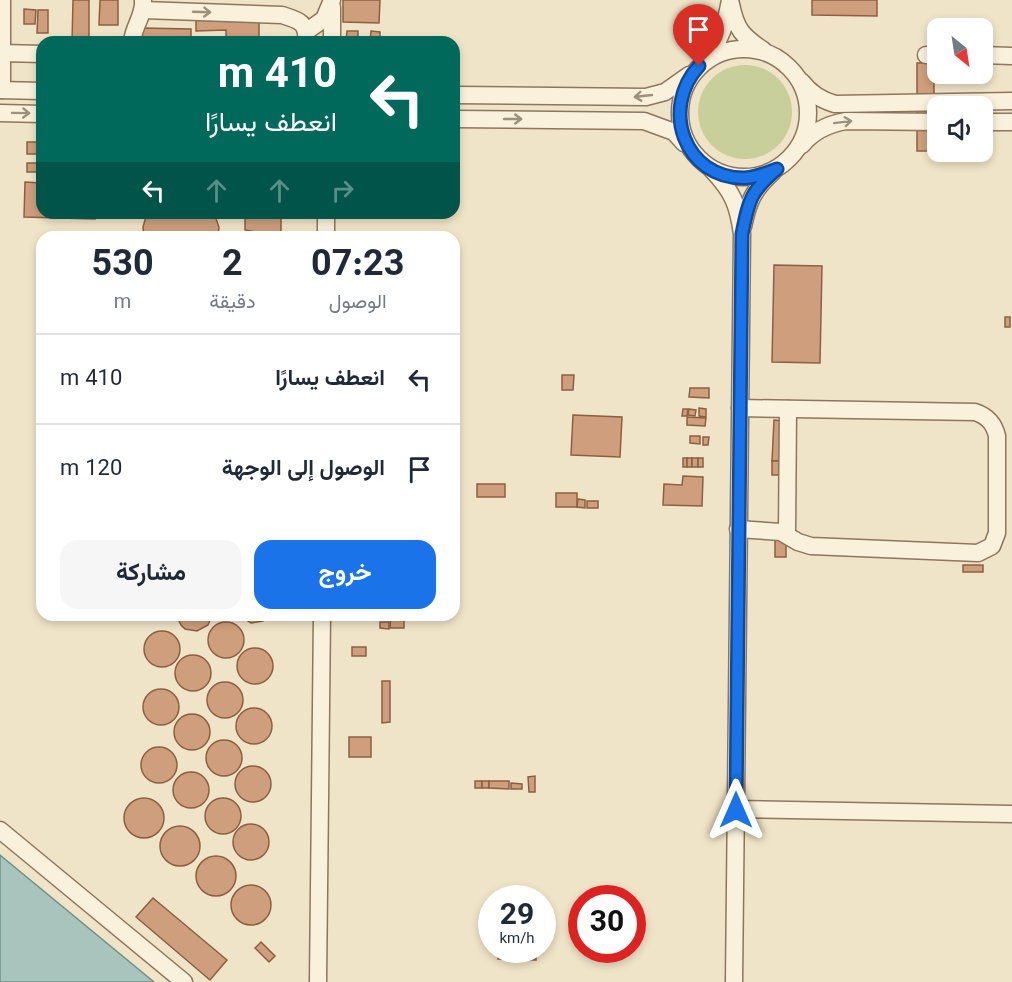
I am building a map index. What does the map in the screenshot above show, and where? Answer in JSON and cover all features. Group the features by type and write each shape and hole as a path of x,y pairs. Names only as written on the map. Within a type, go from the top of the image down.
{"street":[{"path":"307,36 324,19 332,0 332,36"},
{"path":"730,0 735,21 742,34 781,60 810,93 825,101 836,104 1012,101"},
{"path":"690,149 681,130 679,109 683,89 714,50 730,0"},
{"path":"132,36 143,5 282,15 296,19 305,36"},
{"path":"1,7 1,90 36,90"},
{"path":"460,95 646,97 665,92 678,84 714,55 733,49 752,49 770,54"},
{"path":"2,53 36,54"},
{"path":"993,55 1012,56"},
{"path":"795,152 805,135 808,115 806,95 798,77"},
{"path":"0,113 36,114"},
{"path":"460,118 644,122 674,132 700,161 727,185 734,198 742,234 734,982"},
{"path":"742,234 752,196 758,185 807,139 833,123 846,121 927,122"},
{"path":"993,122 1012,122"},
{"path":"712,170 728,176 745,178 761,176 777,169"},
{"path":"738,529 769,530 787,534 798,542 811,546 978,553 992,546 998,533 997,436 986,417 975,412 740,408"},
{"path":"787,534 788,409"},
{"path":"318,982 322,621"},
{"path":"736,810 1012,814"},
{"path":"0,830 184,982"}],"green space":[{"path":"745,65 763,68 778,79 789,94 792,112 789,130 778,145 763,156 745,159 727,156 712,145 701,130 698,112 701,94 712,79 727,68"}],"water":[{"path":"0,855 154,982 0,982"}],"building":[{"path":"73,0 89,0 89,36 72,36"},
{"path":"100,0 118,0 118,25 99,25"},
{"path":"343,0 380,0 379,23 343,22"},
{"path":"812,0 877,0 877,16 812,15"},
{"path":"24,9 36,10 35,24 24,24"},
{"path":"38,10 48,10 48,33 37,33"},
{"path":"259,17 259,36 226,36 226,30 196,31 196,18"},
{"path":"142,28 191,29 191,36 142,36"},
{"path":"347,31 358,31 358,36 347,36"},
{"path":"371,31 380,32 380,36 371,36"},
{"path":"917,63 927,63 927,84 934,84 934,96 927,96 927,151 917,151"},
{"path":"27,142 36,142 36,154 27,154"},
{"path":"27,163 36,163 36,172 27,172"},
{"path":"25,182 36,183 36,217 24,217"},
{"path":"145,219 216,219 219,227 219,231 143,231"},
{"path":"245,219 281,219 281,231 245,230"},
{"path":"774,265 822,266 820,363 772,362"},
{"path":"1005,317 1010,317 1010,327 1005,327"},
{"path":"562,375 574,375 573,390 562,390"},
{"path":"690,388 709,388 709,398 689,397"},
{"path":"699,408 706,409 706,417 699,416"},
{"path":"683,409 688,409 687,416 682,416"},
{"path":"689,409 696,410 695,416 688,415"},
{"path":"573,415 622,417 620,457 571,455"},
{"path":"687,417 706,418 705,426 687,425"},
{"path":"774,420 782,421 781,461 772,461"},
{"path":"690,436 700,436 700,444 690,443"},
{"path":"703,437 709,437 708,445 703,445"},
{"path":"683,458 687,458 687,467 683,467"},
{"path":"687,458 692,458 692,467 687,467"},
{"path":"692,458 698,458 698,467 692,467"},
{"path":"698,458 703,458 703,467 698,467"},
{"path":"772,461 784,461 783,475 772,475"},
{"path":"683,476 703,477 702,506 663,505 664,484 682,485"},
{"path":"477,484 505,484 505,497 477,497"},
{"path":"556,493 577,493 577,507 556,507"},
{"path":"578,499 585,500 585,508 577,507"},
{"path":"587,501 598,501 598,508 587,508"},
{"path":"775,539 786,539 786,557 775,557"},
{"path":"963,565 983,565 983,572 963,572"},
{"path":"179,621 210,621 208,625 197,631 185,629"},
{"path":"391,621 404,621 404,628 390,628"},
{"path":"226,622 239,627 244,640 239,653 226,658 213,653 208,640 213,627"},
{"path":"380,622 389,622 389,629 380,628"},
{"path":"162,631 175,636 180,649 175,662 162,667 149,662 144,649 149,636"},
{"path":"352,647 366,647 366,656 352,656"},
{"path":"255,648 268,653 273,666 268,679 255,684 242,679 237,666 242,653"},
{"path":"193,655 206,660 211,673 206,686 193,691 180,686 175,673 180,660"},
{"path":"382,681 390,681 390,722 382,723"},
{"path":"225,682 238,687 243,700 238,713 225,718 212,713 207,700 212,687"},
{"path":"161,689 174,694 179,707 174,720 161,725 148,720 143,707 148,694"},
{"path":"254,708 267,713 272,726 267,739 254,744 241,739 236,726 241,713"},
{"path":"192,714 205,719 210,732 205,745 192,750 179,745 174,732 179,719"},
{"path":"349,737 371,737 371,757 349,757"},
{"path":"224,740 237,745 242,758 237,771 224,776 211,771 206,758 211,745"},
{"path":"159,747 172,752 177,765 172,778 159,783 146,778 141,765 146,752"},
{"path":"253,766 266,771 271,784 266,797 253,802 240,797 235,784 240,771"},
{"path":"191,772 204,777 209,790 204,803 191,808 178,803 173,790 178,777"},
{"path":"535,776 535,792 529,792 528,777"},
{"path":"475,781 482,781 482,788 475,788"},
{"path":"482,781 489,781 489,788 482,788"},
{"path":"489,781 509,781 509,789 489,788"},
{"path":"511,783 522,784 522,789 511,789"},
{"path":"144,798 152,799 158,804 163,810 163,826 158,832 152,837 144,838 136,837 130,832 125,826 124,818 125,810 130,804 136,799"},
{"path":"223,798 236,803 241,816 236,829 223,834 210,829 205,816 210,803"},
{"path":"251,824 264,829 269,842 264,855 251,860 238,855 233,842 238,829"},
{"path":"180,826 188,827 194,832 199,838 199,854 194,860 188,865 180,866 172,865 166,860 161,854 160,846 161,838 166,832 172,827"},
{"path":"216,856 224,857 230,862 235,868 235,884 230,890 224,895 216,896 208,895 202,890 197,884 196,876 197,868 202,862 208,857"},
{"path":"251,885 259,886 265,891 270,897 270,913 265,919 259,924 251,925 243,924 237,919 232,913 231,905 232,897 237,891 243,886"},
{"path":"153,898 227,960 210,980 136,917"},
{"path":"261,942 275,956 269,962 255,948"}],"route":[{"path":"699,66 683,89 679,109 681,130 690,149 712,170 728,176 745,178 761,176 777,169 758,185 752,196 742,234 736,810"}]}
